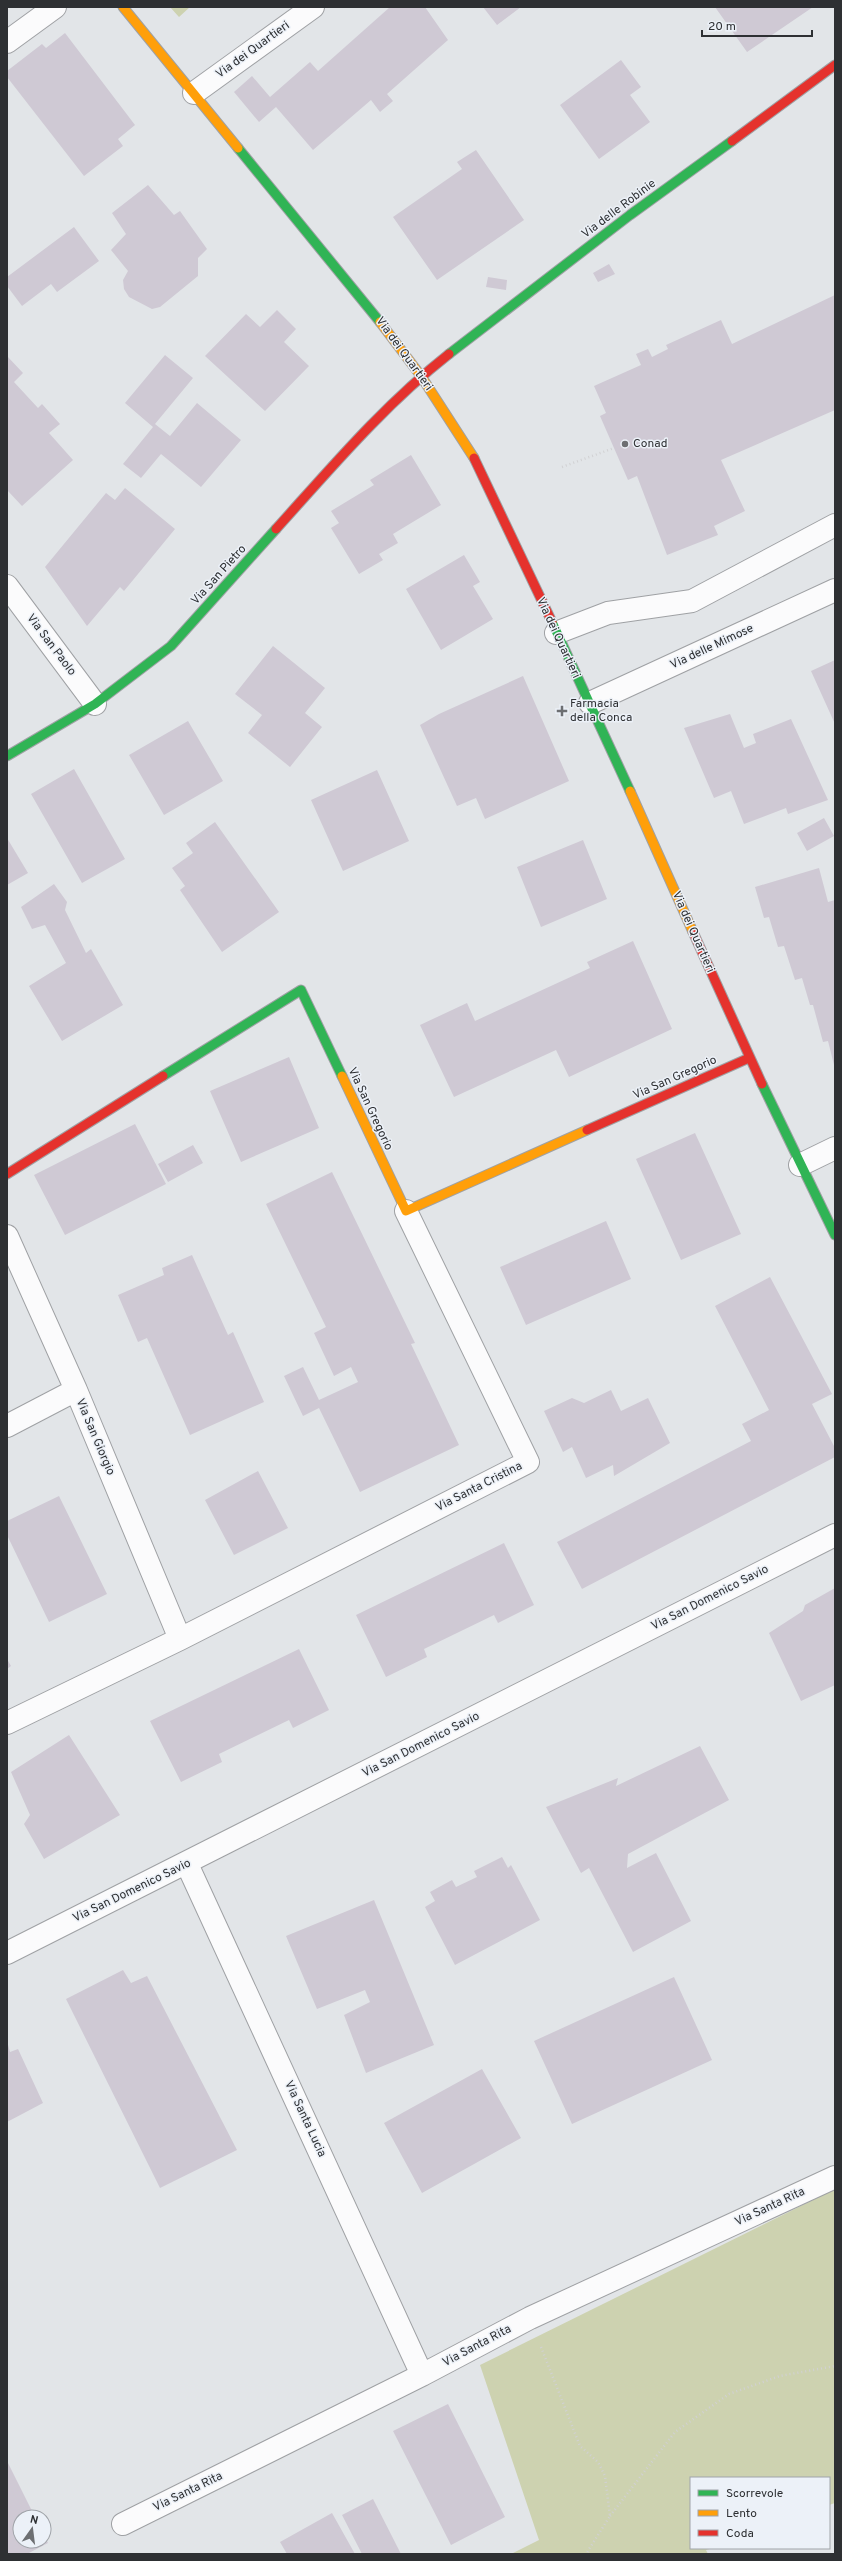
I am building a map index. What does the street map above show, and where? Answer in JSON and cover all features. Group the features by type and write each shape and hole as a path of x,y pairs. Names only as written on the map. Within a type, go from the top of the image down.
{"street":[{"path":"7,42 55,7"},
{"name":"Via dei Quartieri","path":"123,7 374,313 421,376 473,455 590,703 749,1058 835,1235"},
{"name":"Via dei Quartieri","path":"194,93 313,7"},
{"name":"Via delle Robinie","path":"421,376 630,215 835,65"},
{"name":"Via San Pietro","path":"7,756 95,704 171,646 360,436 421,376"},
{"path":"556,633 608,613 692,601 835,526"},
{"name":"Via San Paolo","path":"7,586 95,704"},
{"name":"Via delle Mimose","path":"590,703 835,590"},
{"name":"Via San Gregorio","path":"7,1174 300,990 406,1211 749,1058"},
{"path":"800,1165 835,1148"},
{"name":"Via Santa Cristina","path":"180,1639 528,1462 406,1211"},
{"name":"Via San Giorgio","path":"7,1236 76,1390 180,1639"},
{"path":"7,1426 76,1390"},
{"name":"Via San Domenico Savio","path":"7,1953 187,1864 835,1535"},
{"path":"7,1723 180,1639"},
{"name":"Via Santa Lucia","path":"187,1864 422,2375"},
{"name":"Via Santa Rita","path":"123,2524 422,2375 530,2318 835,2177"}],"path":[{"path":"562,467 614,448"},
{"path":"530,2318 580,2446 598,2462 605,2476 610,2516"},
{"path":"586,2554 610,2516 674,2432 728,2394 780,2376 835,2366"}],"green space":[{"path":"170,7 190,7 179,17"},
{"path":"835,2189 835,2503 830,2505 830,2477 690,2477 690,2549 710,2549 706,2550 708,2554 511,2554 539,2540 480,2365"}],"building":[{"path":"390,7 425,7 448,40 387,94 393,101 380,112 371,100 313,150 276,107 259,122 234,92 252,76 270,97 310,62 318,71"},
{"path":"483,7 521,7 497,25"},
{"path":"715,7 813,7 747,52"},
{"path":"65,33 135,125 118,139 123,146 84,176 7,77 7,71 42,44 46,48"},
{"path":"621,60 641,87 630,95 650,122 599,159 560,105"},
{"path":"476,150 524,220 437,280 393,217 462,169 457,162"},
{"path":"148,185 174,215 180,211 207,249 198,258 198,276 160,307 152,309 129,297 124,289 123,280 128,271 111,250 126,234 112,213"},
{"path":"74,227 99,261 57,292 51,284 22,306 7,286 7,277"},
{"path":"609,264 615,274 598,282 593,273"},
{"path":"488,277 507,280 506,290 486,287"},
{"path":"835,295 835,410 721,460 745,511 714,526 718,535 667,555 637,476 628,480 600,416 606,413 594,386 641,365 636,354 648,349 652,357 668,349 666,345 721,320 732,344"},
{"path":"277,310 296,329 284,342 309,366 265,411 205,356 246,314 260,327"},
{"path":"165,355 193,378 155,424 170,436 197,403 241,440 201,487 161,454 141,478 123,464 153,427 125,403"},
{"path":"7,356 23,373 14,382 38,408 42,404 60,424 49,433 73,460 22,506 7,490"},
{"path":"411,455 441,505 393,534 398,543 379,554 383,560 359,574 331,528 339,523 331,511 374,485 370,480"},
{"path":"125,488 175,529 124,591 120,587 87,626 45,567 106,493 115,500"},
{"path":"464,555 480,582 473,586 493,619 441,650 406,589"},
{"path":"273,646 325,688 305,713 322,727 290,767 248,733 262,715 235,694"},
{"path":"835,660 835,724 811,671"},
{"path":"523,676 569,781 485,819 476,798 457,806 420,725 439,714"},
{"path":"730,714 744,748 756,743 753,734 791,719 828,800 788,814 786,808 744,824 731,791 714,798 684,728"},
{"path":"188,721 223,781 164,815 129,755"},
{"path":"74,769 125,859 82,883 31,794"},
{"path":"377,770 409,841 343,871 311,800"},
{"path":"824,818 834,836 807,851 797,833"},
{"path":"215,822 279,912 222,952 180,890 185,886 172,868 193,853 186,843"},
{"path":"7,838 28,873 7,885"},
{"path":"583,840 607,899 541,927 517,867"},
{"path":"819,868 828,902 835,900 834,1065 828,1041 823,1042 813,1005 810,1005 802,978 795,980 784,946 778,947 769,917 764,918 755,887"},
{"path":"54,884 67,902 65,910 86,953 91,949 123,1005 62,1041 29,986 66,963 45,925 32,929 21,907"},
{"path":"633,941 672,1029 569,1077 556,1050 454,1097 420,1025 467,1003 475,1021 590,968 587,962"},
{"path":"289,1057 319,1128 241,1162 210,1091"},
{"path":"135,1124 166,1184 65,1235 34,1175"},
{"path":"695,1133 741,1234 681,1260 636,1159"},
{"path":"193,1145 203,1163 168,1182 158,1164"},
{"path":"332,1172 415,1343 411,1344 459,1445 360,1492 319,1408 303,1416 284,1376 303,1367 319,1400 358,1382 351,1367 334,1376 314,1333 326,1327 266,1204"},
{"path":"606,1221 631,1279 526,1325 500,1267"},
{"path":"192,1255 228,1335 233,1332 264,1402 190,1435 147,1338 138,1342 118,1295 164,1275 162,1268"},
{"path":"770,1277 832,1394 812,1404 835,1448 835,1457 582,1589 557,1542 751,1441 742,1424 769,1410 715,1306"},
{"path":"611,1390 621,1411 648,1398 670,1443 614,1476 613,1465 586,1478 572,1447 563,1452 544,1411 572,1398 584,1403"},
{"path":"258,1471 288,1528 234,1555 205,1500"},
{"path":"59,1496 107,1594 49,1622 7,1535 7,1521"},
{"path":"504,1543 534,1605 498,1623 494,1615 424,1649 427,1657 386,1677 356,1615"},
{"path":"835,1588 835,1685 801,1701 769,1633 803,1611 805,1605"},
{"path":"299,1649 329,1710 293,1728 289,1720 219,1754 222,1762 181,1782 150,1721"},
{"path":"7,1659 11,1666 7,1669"},
{"path":"69,1735 120,1815 44,1859 24,1824 30,1815 11,1772"},
{"path":"700,1746 729,1800 628,1854 627,1868 656,1853 691,1921 633,1952 589,1868 581,1873 546,1807 618,1778 616,1786"},
{"path":"502,1857 508,1868 511,1865 540,1920 455,1965 425,1907 435,1901 430,1892 452,1880 456,1887 477,1877 474,1871"},
{"path":"374,1900 434,2045 366,2073 344,2015 370,2002 365,1990 317,2009 286,1936"},
{"path":"123,1970 131,1983 147,1976 237,2150 160,2188 66,1999"},
{"path":"674,1977 712,2060 572,2124 534,2041"},
{"path":"7,2041 10,2052 18,2049 43,2103 7,2122"},
{"path":"482,2069 521,2138 422,2193 384,2123"},
{"path":"448,2404 505,2517 451,2545 393,2431"},
{"path":"7,2461 31,2509 12,2509 12,2549 37,2549 27,2554 7,2554"},
{"path":"373,2499 401,2554 362,2554 342,2515"},
{"path":"332,2513 355,2554 287,2554 280,2542"}],"traffic: fast":[{"path":"449,354 630,215 732,141"},
{"path":"238,148 380,322"},
{"path":"7,756 95,704 171,646 276,529"},
{"path":"552,622 630,791"},
{"path":"163,1076 301,990 342,1076"},
{"path":"762,1084 835,1235"}],"traffic: slow":[{"path":"123,7 238,148"},
{"path":"380,322 421,376 474,458"},
{"path":"630,791 693,932"},
{"path":"342,1076 406,1211 587,1130"}],"traffic: jam":[{"path":"732,141 835,65"},
{"path":"276,529 380,416 402,394 449,354"},
{"path":"474,458 552,622"},
{"path":"693,932 762,1084"},
{"path":"587,1130 749,1058"},
{"path":"7,1174 163,1076"}],"place":[{"name":"Conad","path":"625,444"},
{"name":"Farmacia della Conca","path":"562,711"}]}
